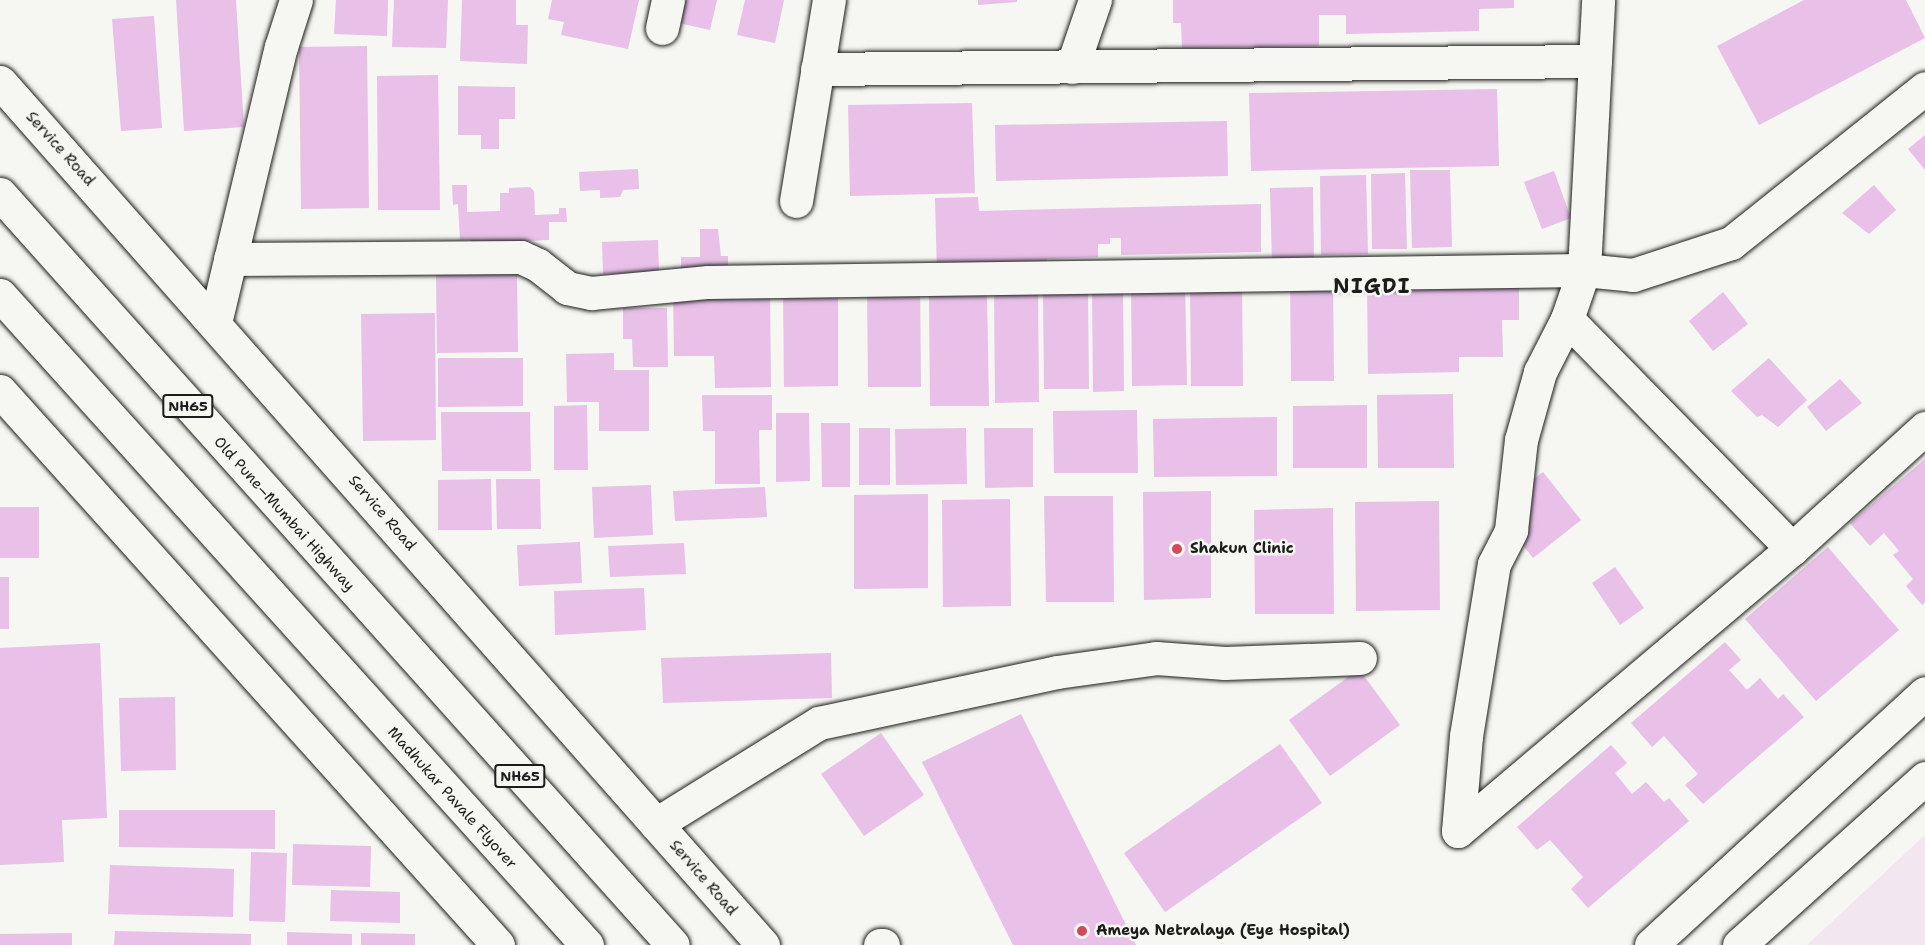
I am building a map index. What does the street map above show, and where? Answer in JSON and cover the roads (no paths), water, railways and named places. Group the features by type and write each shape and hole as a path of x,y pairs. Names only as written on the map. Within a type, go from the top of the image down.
{"main road":[{"path":"215,323 281,47 296,0"},
{"path":"796,201 829,0"},
{"path":"1072,66 1095,0"},
{"path":"1598,0 1584,270 1567,319 1540,372 1521,440 1511,530 1494,564 1466,736 1458,831 1792,549 1925,428"},
{"path":"817,69 1595,61"},
{"name":"Service Road","path":"0,82 763,945"},
{"path":"230,259 521,257 537,265 567,288 591,293 719,282 1584,270 1633,275 1731,243 1925,88"},
{"name":"Old Pune–Mumbai Highway","path":"3,194 367,608 672,945"},
{"name":"Madhukar Pavale Flyover","path":"0,296 587,945"},
{"path":"1567,319 1792,549"},
{"path":"0,391 498,945"},
{"path":"656,824 819,723 1057,672 1156,658 1226,663 1360,658"},
{"path":"1652,945 1925,693"},
{"path":"1739,945 1925,778"}],"place":[{"name":"Shakun Clinic","path":"1177,549"},
{"name":"Ameya Netralaya (Eye Hospital)","path":"1082,931"}],"district":[{"name":"NIGDI","path":"1372,286"}]}
